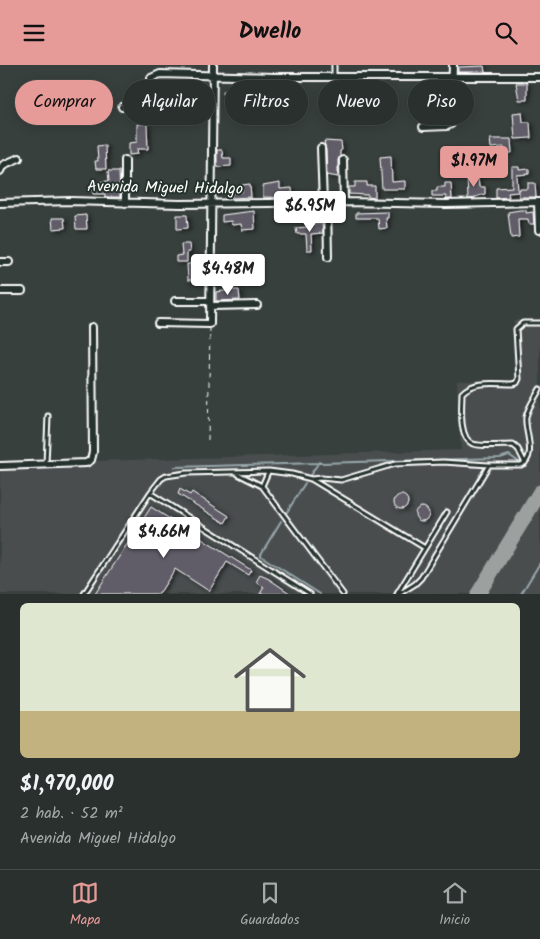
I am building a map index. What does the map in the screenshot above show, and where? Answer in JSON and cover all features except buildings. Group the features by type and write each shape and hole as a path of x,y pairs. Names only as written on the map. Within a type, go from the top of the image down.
{"street":[{"path":"158,323 210,324 213,65"},
{"path":"423,127 447,126 451,124 453,65"},
{"path":"122,107 135,106 146,102 152,93 151,78 155,75 200,75 213,77 540,77"},
{"path":"321,148 328,257"},
{"path":"0,171 3,165 19,158"},
{"path":"125,160 125,203"},
{"path":"343,160 344,202"},
{"name":"Avenida Miguel Hidalgo","path":"0,203 70,201 125,203 344,202 446,204 539,202"},
{"path":"539,202 539,230"},
{"path":"0,262 9,262"},
{"path":"0,291 22,291"},
{"path":"175,301 257,305"},
{"path":"0,466 86,463 91,460 93,452 92,327"}],"lane":[{"path":"334,65 334,77"},
{"path":"525,463 518,449 513,445 474,445 467,439 463,431 462,393 467,387 478,384 518,383 516,329 522,323 540,323"},
{"path":"310,479 341,480 395,464 443,462 517,467 525,463 528,456 526,416 530,405 540,389"},
{"path":"46,464 48,416"},
{"path":"398,594 421,578 489,465"},
{"path":"262,487 269,471"},
{"path":"84,594 161,479 166,476 186,473 269,471 310,479 425,548"},
{"path":"236,473 262,487 343,594"},
{"path":"150,493 310,594"},
{"path":"398,594 447,512"}],"path":[{"path":"208,440 210,324"}],"shaded area":[{"path":"514,320 540,320 540,594 0,594 0,464 461,450 457,381 516,380"}],"waterway":[{"path":"175,467 500,458 509,455 519,462"},
{"path":"309,477 319,462"},
{"path":"287,512 305,483"},
{"path":"281,521 261,556 320,594"},
{"path":"521,594 540,563"}],"taxiway":[{"path":"478,594 540,492"}]}
